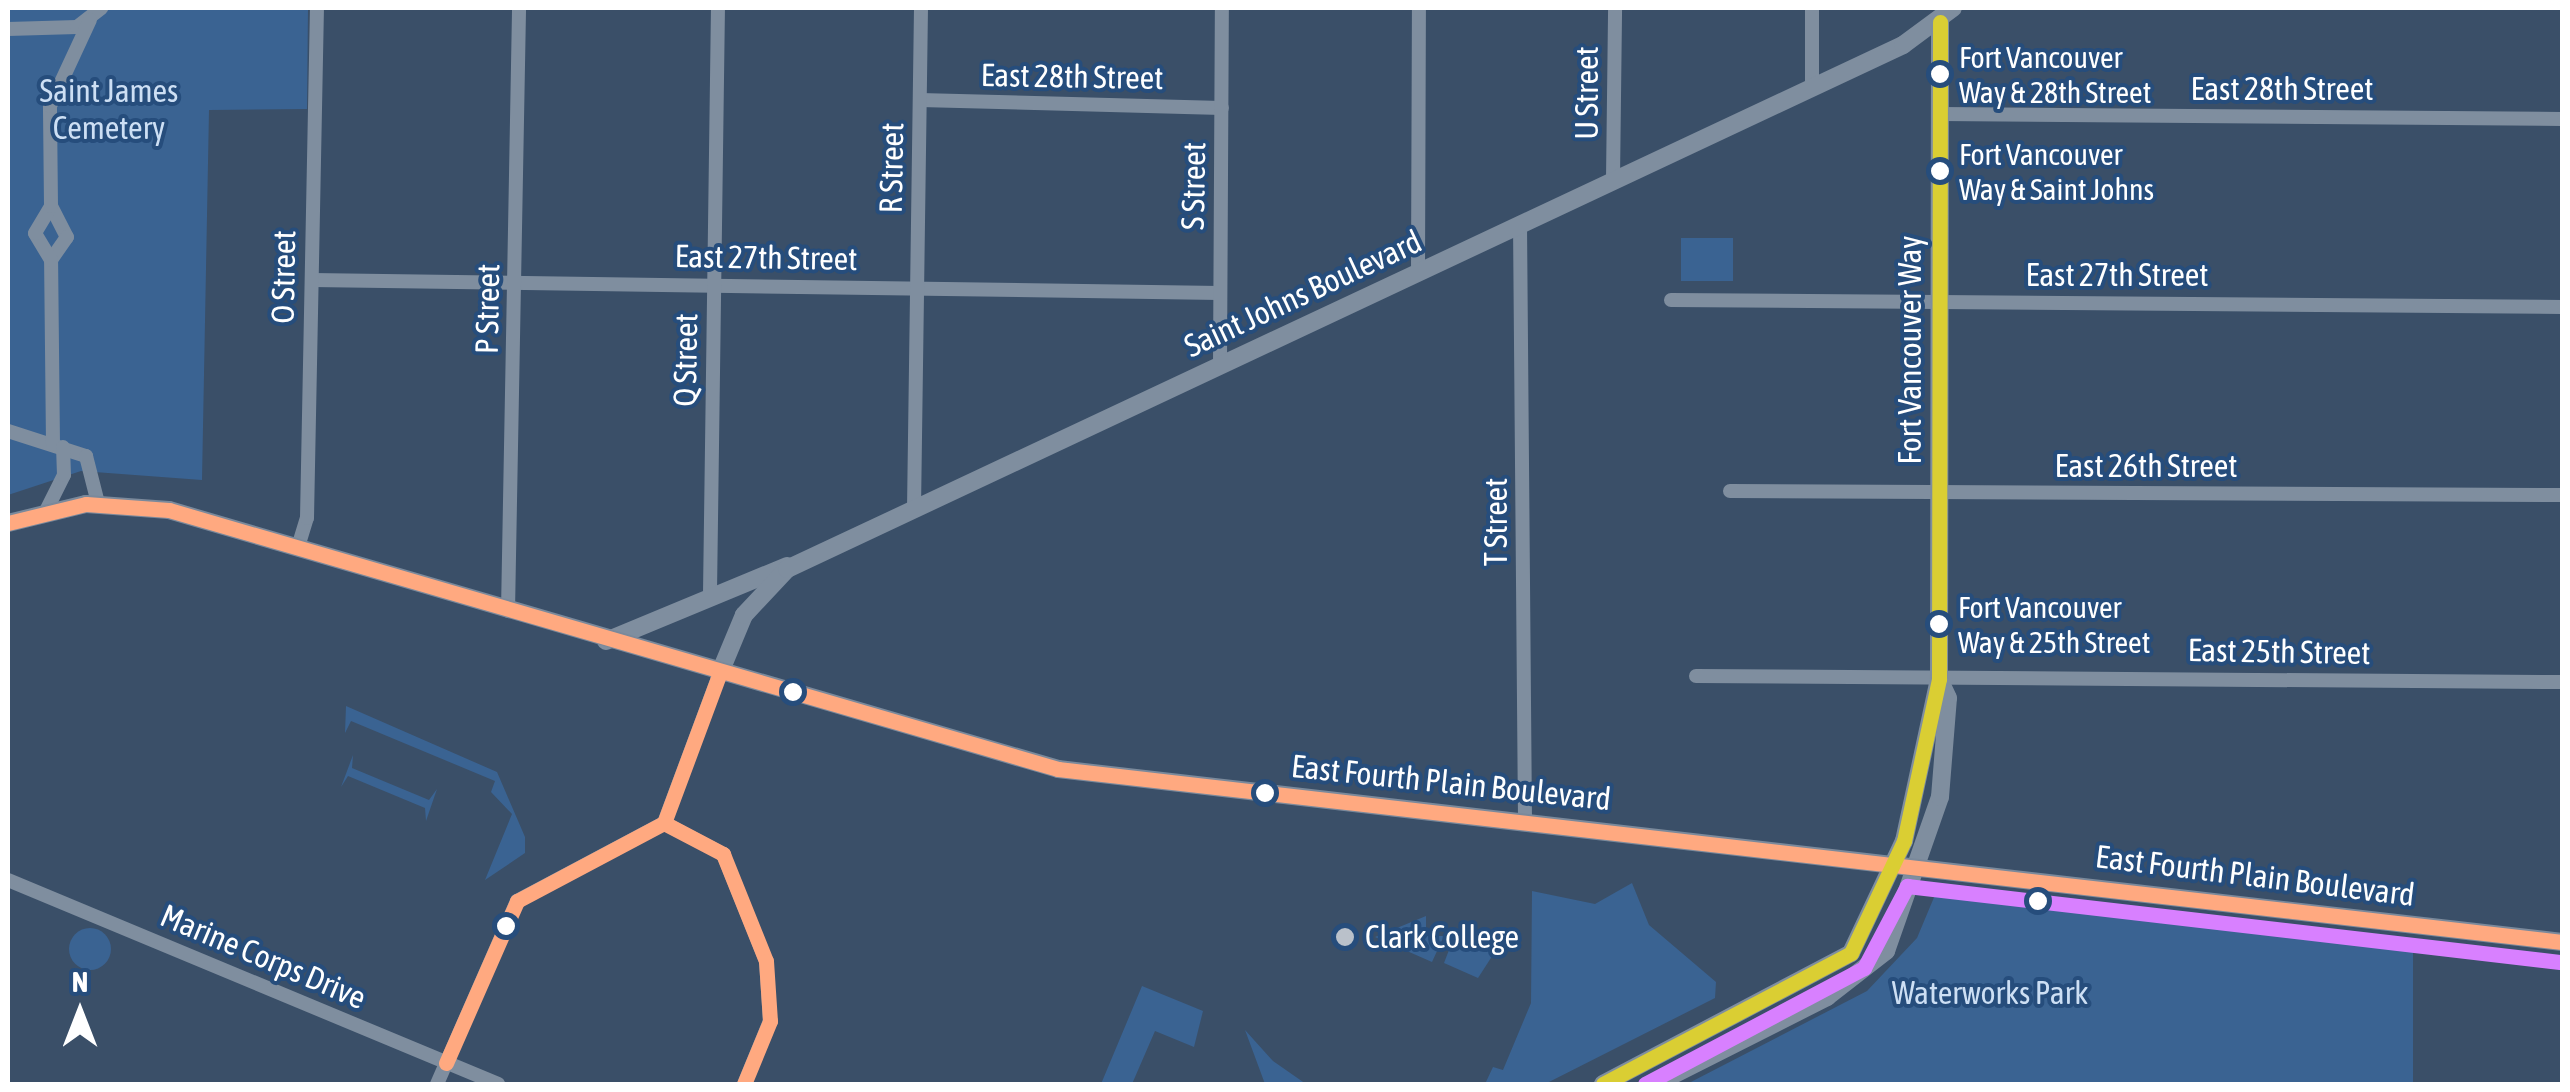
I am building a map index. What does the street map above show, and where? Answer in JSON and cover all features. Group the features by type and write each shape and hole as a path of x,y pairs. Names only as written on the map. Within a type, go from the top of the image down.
{"main road":[{"name":"East Fourth Plain Boulevard","path":"8,522 46,510 98,504 169,510 719,675 1058,769 2562,942"}],"street":[{"path":"46,510 64,475 58,446 51,260 36,233 50,206 50,106 90,20 102,8"},
{"name":"O Street","path":"298,547 307,518 316,8"},
{"name":"P Street","path":"508,611 519,8"},
{"name":"Q Street","path":"710,593 718,8"},
{"name":"R Street","path":"914,509 922,8"},
{"name":"S Street","path":"1220,366 1222,8"},
{"path":"1418,273 1419,8"},
{"name":"U Street","path":"1614,178 1615,8"},
{"path":"1812,8 1812,87"},
{"name":"Saint Johns Boulevard","path":"719,675 752,603 802,562 1812,87 1947,14"},
{"name":"Fort Vancouver Way","path":"1603,1084 1850,954 1896,865 1939,679 1940,114 1947,14"},
{"path":"8,29 90,20"},
{"name":"East 28th Street","path":"920,100 1222,108"},
{"name":"East 28th Street","path":"1940,114 2562,118"},
{"path":"50,206 67,237 51,260"},
{"name":"T Street","path":"1520,224 1524,820"},
{"name":"East 27th Street","path":"312,280 1220,293"},
{"name":"East 27th Street","path":"1671,300 2562,306"},
{"path":"8,431 90,460 98,504"},
{"name":"East 26th Street","path":"1730,491 2562,494"},
{"path":"606,641 710,593 802,562"},
{"path":"436,1084 517,901 664,823 719,675"},
{"name":"East 25th Street","path":"1696,676 2562,682"},
{"name":"Fort Vancouver Way","path":"1655,1084 1865,972 1894,938 1919,867 1946,758 1948,698 1939,679"},
{"path":"664,823 723,854 766,961 770,1021 744,1084"},
{"name":"Marine Corps Drive","path":"8,880 498,1084"}],"green space":[{"name":"Saint James Cemetery","path":"8,8 308,8 307,109 209,110 202,480 81,471 8,495"},
{"path":"1681,238 1733,238 1733,281 1681,281"},
{"path":"346,706 497,772 525,837 525,853 485,880 512,814 491,792 495,781 351,721 345,733"},
{"path":"353,755 352,768 429,800 437,789 426,821 425,808 348,776 341,787"},
{"path":"1632,883 1649,925 1716,982 1715,998 1545,1084 1485,1084 1493,1067 1503,1070 1531,1003 1532,891 1595,904"},
{"name":"Waterworks Park","path":"1935,895 2413,948 2413,1084 1687,1084 1867,991 1917,938"},
{"path":"1426,916 1426,936 1444,936 1432,962 1375,937"},
{"path":"90,928 105,934 111,949 105,964 90,970 75,964 69,949 75,934"},
{"path":"1454,937 1498,947 1478,978 1444,963"},
{"path":"1142,986 1203,1011 1194,1047 1155,1031 1132,1084 1101,1084"},
{"path":"1245,1030 1273,1061 1306,1084 1265,1084"}],"transit line":[{"path":"1603,1084 1851,953 1904,841 1939,679 1940,22"},
{"path":"8,523 86,504 169,510 1058,769 2562,942"},
{"path":"446,1063 517,901 664,823 719,675"},
{"path":"664,823 723,854 766,961 770,1021 744,1084"},
{"path":"1645,1084 1864,968 1907,886 2560,962"}],"place":[{"name":"Fort Vancouver Way & 28th Street","path":"1940,74"},
{"name":"Fort Vancouver Way & Saint Johns","path":"1940,171"},
{"name":"Fort Vancouver Way & 25th Street","path":"1939,624"},
{"name":"Clark College","path":"1345,937"}]}
